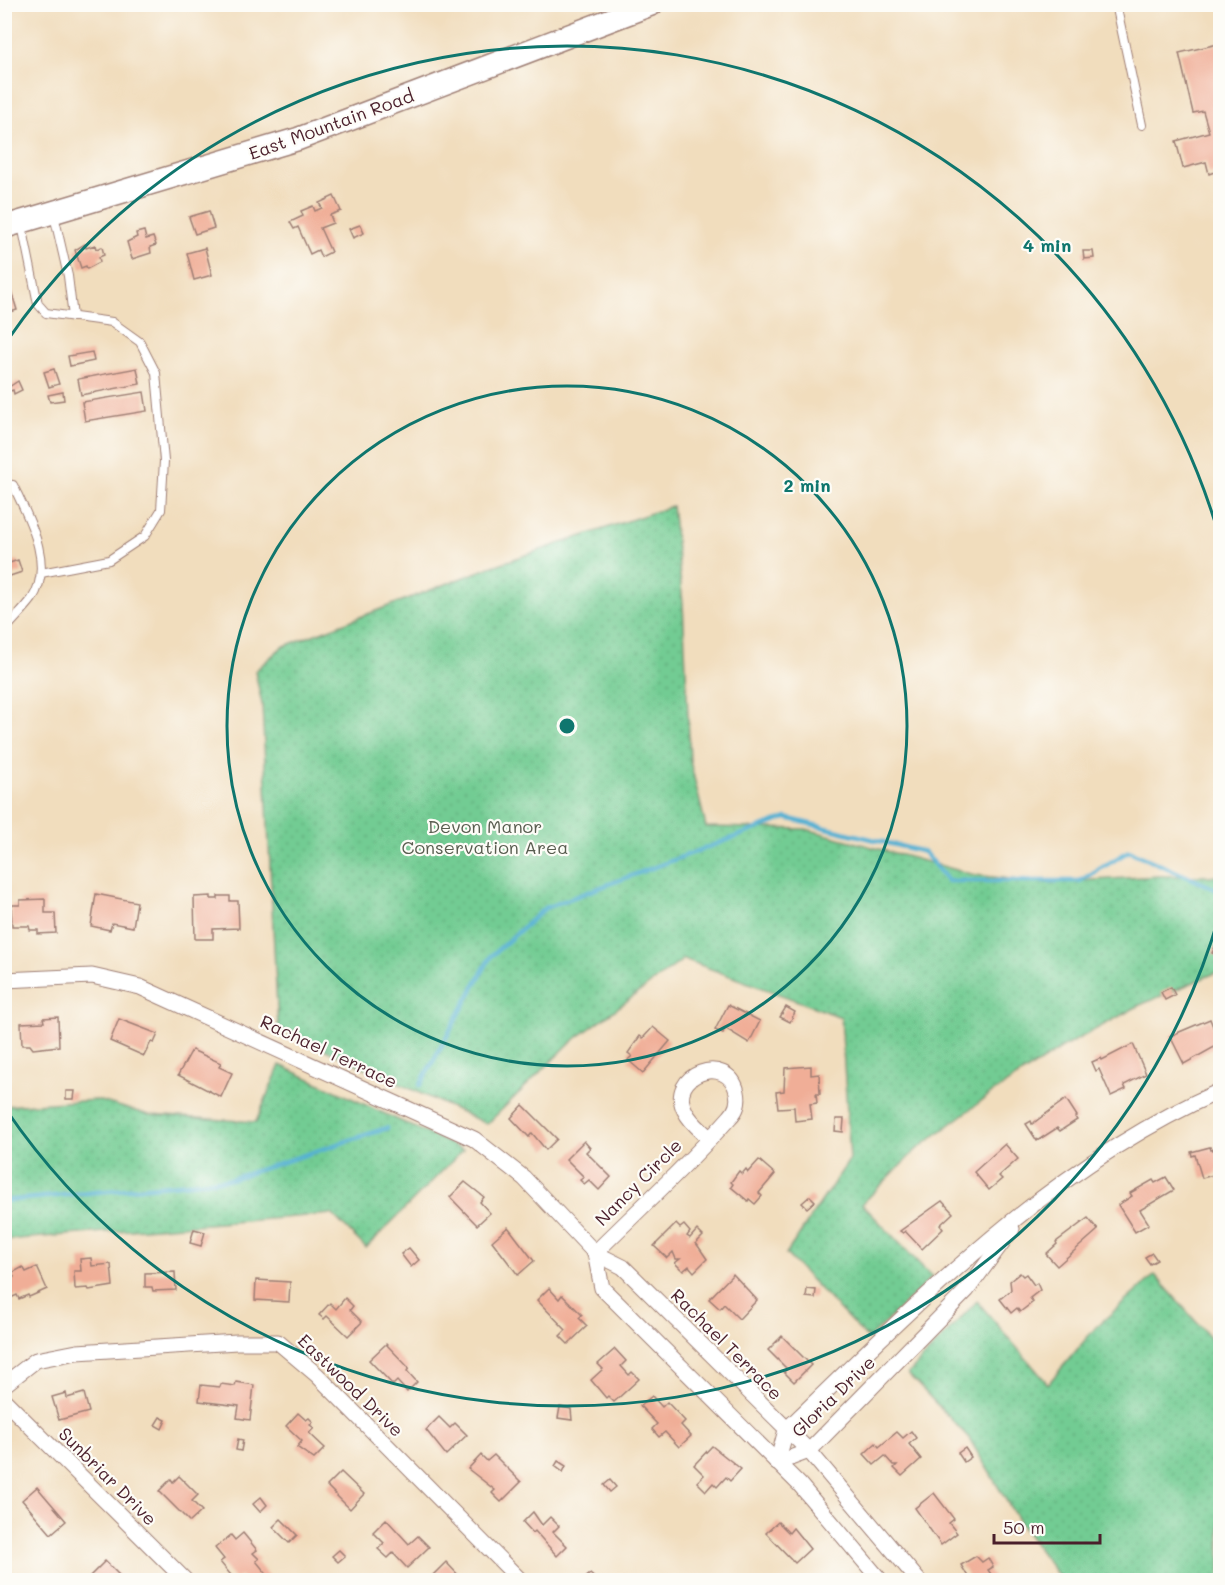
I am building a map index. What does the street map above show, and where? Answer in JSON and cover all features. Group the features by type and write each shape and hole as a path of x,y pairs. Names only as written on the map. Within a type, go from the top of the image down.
{"main road":[{"name":"East Mountain Road","path":"13,225 298,139 651,4"}],"street":[{"name":"Rachael Terrace","path":"4,980 92,976 140,987 474,1139 541,1194 595,1253 623,1267 809,1451 918,1581"},
{"name":"Nancy Circle","path":"595,1253 710,1138 734,1113 738,1098 729,1078 720,1072 710,1070 699,1072 689,1079 681,1096 687,1114 710,1138"},
{"name":"Gloria Drive","path":"777,1463 786,1430 945,1276 1024,1212 1118,1144 1180,1109 1221,1091"},
{"name":"Gloria Drive","path":"777,1463 809,1451 967,1290 1024,1212"},
{"path":"595,1253 602,1288 836,1525 880,1581"},
{"name":"Eastwood Drive","path":"4,1386 36,1360 77,1352 227,1342 278,1342 324,1383 520,1581"},
{"name":"Sunbriar Drive","path":"4,1400 185,1581"}],"lane":[{"path":"1116,4 1142,125"},
{"path":"53,213 68,276 74,317"},
{"path":"13,225 38,304 46,313 112,322 140,342 156,373 164,461 161,510 145,536 108,560 41,573"},
{"path":"4,484 13,484 34,531 41,573 33,597 4,631"}],"green space":[{"name":"Devon Manor Conservation Area","path":"672,506 683,603 690,761 706,827 806,829 975,875 1047,883 1159,876 1220,876 1220,971 1140,1005 1065,1046 992,1093 916,1150 862,1204 932,1277 868,1339 786,1254 850,1159 841,1017 684,959 570,1043 487,1124 278,1028 262,704 255,671 282,647 493,566"},
{"path":"280,1065 463,1150 366,1248 332,1214 5,1240 5,1106 97,1100 149,1115 256,1122"},
{"path":"1155,1275 1220,1349 1220,1580 1061,1580 1021,1525 969,1438 908,1374 977,1301 1048,1384 1096,1327"}],"building":[{"path":"1218,44 1220,170 1209,174 1206,162 1183,168 1176,141 1209,132 1203,111 1193,113 1179,53"},
{"path":"334,196 341,211 330,215 333,223 320,228 331,252 321,257 318,250 310,254 298,227 294,229 290,222 303,216 301,211 313,206 315,211 322,208 319,203"},
{"path":"209,211 214,228 195,234 189,217"},
{"path":"360,225 364,233 353,238 349,229"},
{"path":"144,231 146,239 153,237 156,245 150,247 151,253 132,259 127,242 137,237 136,233"},
{"path":"85,244 86,248 95,245 96,249 102,247 104,255 99,257 100,262 87,269 86,266 81,268 75,250"},
{"path":"205,248 212,275 194,280 187,253"},
{"path":"1083,251 1093,251 1094,258 1084,259"},
{"path":"9,284 17,310 4,314 4,285"},
{"path":"92,352 94,361 70,366 68,356"},
{"path":"137,368 140,384 81,395 78,379"},
{"path":"54,369 59,384 49,387 44,372"},
{"path":"18,381 22,390 14,394 13,390 7,392 6,389"},
{"path":"63,392 64,400 50,402 48,395"},
{"path":"144,392 147,411 85,421 82,402"},
{"path":"18,560 22,572 4,578 4,565"},
{"path":"96,894 137,902 133,927 112,923 110,930 91,926"},
{"path":"211,896 211,899 218,899 218,896 230,896 230,901 238,901 239,928 213,929 213,939 195,939 194,897"},
{"path":"45,899 45,913 55,913 56,933 38,934 38,930 30,930 29,926 12,926 11,905 20,905 20,900"},
{"path":"1217,943 1220,945 1218,956 1212,953"},
{"path":"1171,987 1175,995 1165,1000 1161,992"},
{"path":"728,1005 760,1021 749,1043 725,1028 723,1033 715,1030"},
{"path":"786,1007 795,1012 790,1022 780,1017"},
{"path":"58,1017 59,1046 33,1049 30,1045 22,1045 21,1023 44,1022 43,1018"},
{"path":"119,1019 158,1034 144,1056 110,1041"},
{"path":"1210,1019 1220,1044 1184,1064 1170,1036"},
{"path":"653,1027 670,1041 643,1073 628,1060 632,1056 628,1053 640,1036 643,1038"},
{"path":"1133,1044 1146,1074 1124,1085 1126,1089 1111,1096 1099,1069 1096,1071 1092,1062 1101,1058 1102,1060"},
{"path":"192,1050 221,1063 219,1067 232,1073 221,1097 178,1075"},
{"path":"811,1066 811,1075 819,1074 820,1094 816,1094 817,1103 810,1104 812,1119 795,1121 794,1107 778,1108 776,1092 784,1091 785,1068"},
{"path":"66,1091 75,1091 74,1099 66,1099"},
{"path":"1066,1099 1077,1116 1075,1117 1077,1120 1060,1131 1057,1128 1037,1141 1026,1124 1031,1121 1032,1124"},
{"path":"523,1105 557,1139 546,1150 532,1133 529,1137 511,1118"},
{"path":"836,1119 844,1119 843,1132 835,1131"},
{"path":"584,1141 590,1148 586,1152 611,1177 599,1190 589,1180 584,1184 580,1180 584,1177 566,1159"},
{"path":"1005,1144 1018,1159 999,1176 1002,1179 989,1190 974,1172"},
{"path":"1210,1147 1211,1150 1220,1147 1220,1170 1216,1171 1217,1174 1202,1178 1195,1155 1192,1156 1191,1152"},
{"path":"759,1160 775,1174 759,1193 762,1196 755,1204 731,1187 733,1184 731,1182 739,1171 742,1174 746,1169 748,1172"},
{"path":"1166,1177 1174,1190 1140,1210 1149,1224 1135,1232 1118,1205 1132,1196 1130,1193 1153,1180 1155,1183"},
{"path":"465,1182 484,1197 480,1202 490,1213 477,1225 450,1197"},
{"path":"810,1196 815,1201 807,1208 802,1203"},
{"path":"942,1201 953,1213 940,1225 943,1229 922,1249 905,1231 903,1233 900,1231"},
{"path":"1088,1218 1098,1230 1057,1266 1046,1254 1057,1244 1056,1242"},
{"path":"676,1224 680,1228 684,1225 690,1232 687,1236 690,1238 697,1230 703,1236 696,1243 707,1259 694,1272 689,1266 683,1271 675,1263 680,1259 676,1259 673,1252 667,1258 654,1246"},
{"path":"508,1227 534,1261 518,1275 492,1241"},
{"path":"194,1229 205,1232 201,1246 190,1243"},
{"path":"409,1248 419,1260 411,1267 401,1254"},
{"path":"1152,1253 1157,1260 1150,1264 1145,1257"},
{"path":"91,1258 92,1266 111,1264 113,1286 89,1290 88,1288 75,1289 74,1271 81,1271 80,1259"},
{"path":"23,1267 26,1272 37,1267 47,1289 29,1297 28,1295 19,1299 17,1295 4,1301 4,1282 14,1277 12,1273"},
{"path":"175,1272 176,1290 153,1291 152,1287 145,1287 145,1273"},
{"path":"1020,1273 1023,1276 1026,1274 1034,1285 1037,1283 1040,1290 1030,1298 1033,1302 1020,1312 1017,1308 1011,1313 1000,1299 1011,1290 1010,1281"},
{"path":"733,1274 757,1300 739,1319 724,1304 720,1309 709,1299"},
{"path":"256,1280 290,1282 289,1302 255,1300"},
{"path":"549,1288 559,1299 562,1295 582,1315 579,1318 587,1326 568,1344 560,1336 566,1330 537,1300"},
{"path":"807,1289 816,1290 815,1298 806,1297"},
{"path":"345,1298 353,1306 350,1310 362,1322 348,1336 327,1316 324,1319 319,1315 330,1303 336,1309"},
{"path":"782,1336 811,1365 794,1382 784,1372 787,1369 768,1350"},
{"path":"386,1344 409,1368 407,1371 417,1382 407,1392 397,1381 393,1385 369,1360"},
{"path":"615,1349 626,1361 621,1366 629,1375 632,1372 639,1379 614,1402 608,1396 606,1398 591,1380 603,1369 598,1364"},
{"path":"236,1382 254,1385 250,1420 237,1418 239,1406 199,1401 201,1385 235,1386"},
{"path":"66,1393 67,1398 84,1393 89,1412 59,1420 52,1397"},
{"path":"652,1396 662,1407 667,1402 685,1421 681,1425 691,1436 679,1447 665,1432 659,1437 652,1429 657,1424 640,1406"},
{"path":"560,1407 571,1409 572,1420 558,1418"},
{"path":"298,1413 306,1420 309,1418 313,1422 310,1425 314,1428 309,1433 325,1448 314,1459 297,1447 302,1441 286,1426"},
{"path":"160,1417 166,1420 162,1429 155,1425"},
{"path":"439,1417 450,1428 455,1423 467,1435 446,1455 426,1430"},
{"path":"911,1431 916,1438 909,1444 921,1459 902,1476 894,1468 897,1465 893,1465 885,1456 874,1465 864,1454 876,1443 879,1447 897,1432 903,1438"},
{"path":"238,1439 243,1440 241,1451 236,1450"},
{"path":"712,1446 741,1469 730,1481 726,1477 717,1487 713,1483 706,1491 697,1482 704,1475 694,1465"},
{"path":"965,1448 971,1457 964,1462 958,1453"},
{"path":"481,1455 487,1461 494,1455 521,1482 501,1502 492,1493 495,1490 468,1469"},
{"path":"558,1461 566,1466 563,1472 555,1466"},
{"path":"341,1472 364,1494 350,1509 327,1486"},
{"path":"179,1476 198,1495 192,1501 202,1511 190,1522 159,1491 171,1479 173,1482"},
{"path":"610,1480 616,1487 610,1492 604,1485"},
{"path":"37,1487 66,1521 51,1534 22,1500"},
{"path":"934,1493 954,1519 949,1523 957,1533 941,1545 915,1508"},
{"path":"261,1497 267,1505 260,1512 253,1504"},
{"path":"533,1512 542,1525 550,1517 559,1526 553,1532 567,1546 557,1556 535,1531 533,1533 523,1522"},
{"path":"281,1519 297,1535 289,1543 273,1527"},
{"path":"386,1519 409,1544 418,1536 429,1547 407,1568 393,1553 388,1558 378,1549 384,1543 373,1532"},
{"path":"778,1522 789,1533 793,1528 810,1549 795,1563 766,1533"},
{"path":"243,1533 257,1550 253,1553 259,1559 256,1561 270,1578 267,1580 244,1580 240,1576 235,1580 220,1562 224,1559 215,1548 231,1535 235,1540"},
{"path":"339,1550 345,1556 338,1562 332,1556"},
{"path":"976,1556 982,1562 988,1558 993,1567 988,1570 995,1580 970,1580 961,1565"},
{"path":"105,1561 124,1580 95,1580 90,1576"},
{"path":"446,1562 462,1579 428,1580"},
{"path":"590,1574 597,1580 583,1580"}],"waterway":[{"path":"420,1085 491,956 545,908 786,818 924,852 948,881 1080,881 1129,851 1220,891"},
{"path":"4,1201 231,1179 387,1128"}]}
